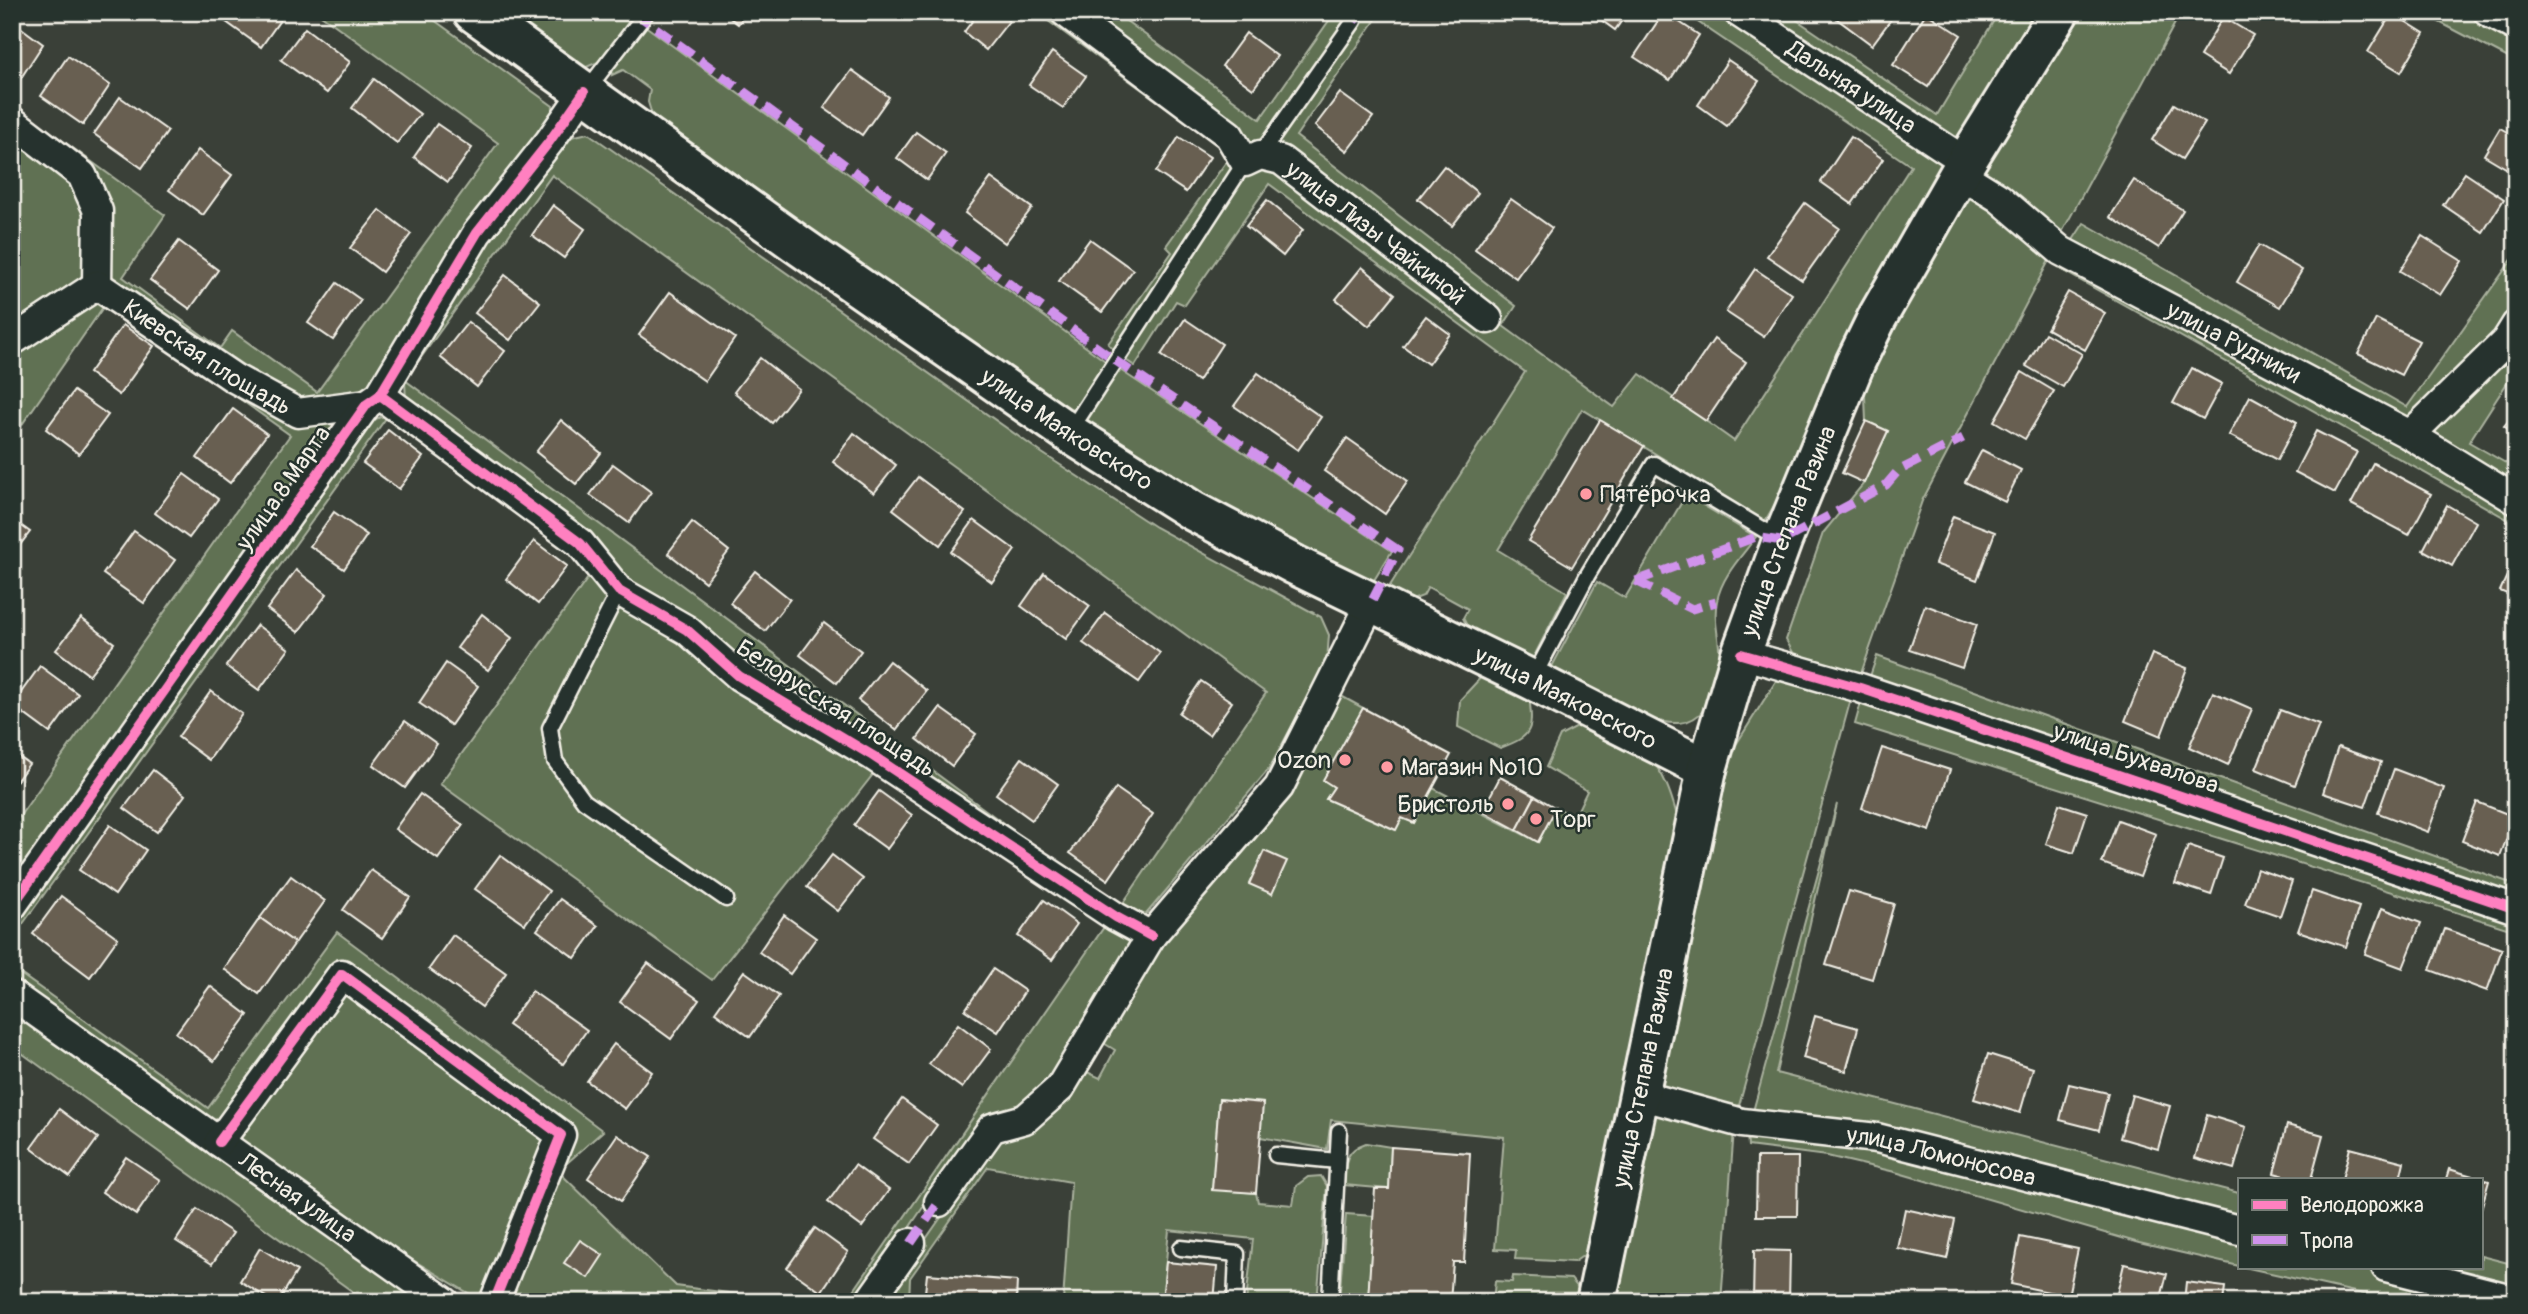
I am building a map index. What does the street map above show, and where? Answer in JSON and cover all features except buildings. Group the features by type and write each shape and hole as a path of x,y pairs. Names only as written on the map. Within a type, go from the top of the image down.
{"main road":[{"name":"улица Маяковского","path":"473,12 797,244 1069,433 1193,512 1294,565 1532,680 1707,769"},
{"name":"улица Степана Разина","path":"1596,1302 1707,769 1741,654 1782,541 1855,363 1878,316 1962,168 2059,12"}],"street":[{"path":"1065,12 1229,135 1253,158"},
{"name":"Дальняя улица","path":"1738,12 1962,168"},
{"path":"2488,12 2516,27"},
{"name":"улица 8 Марта","path":"12,906 374,400 477,233 549,142 584,92"},
{"name":"Киевская площадь","path":"12,121 82,175 98,211 97,285"},
{"name":"улица Лизы Чайкиной","path":"1253,158 1281,160 1488,319"},
{"name":"улица Рудники","path":"1962,168 2061,251 2410,435 2516,500"},
{"name":"Киевская площадь","path":"97,285 234,379 298,413 374,400"},
{"name":"Киевская площадь","path":"12,341 97,285"},
{"path":"2410,435 2506,341 2516,326"},
{"name":"Белорусская площадь","path":"374,400 580,543 619,591 687,630 739,676 873,756 1116,917 1151,936"},
{"path":"939,1202 992,1128 1026,1119 1060,1088 1151,936 1279,787 1372,601"},
{"name":"улица Бухвалова","path":"1741,654 1885,696 2516,909"},
{"path":"219,1142 342,975 561,1135 494,1302"},
{"name":"Лесная улица","path":"12,995 445,1302"},
{"name":"улица Ломоносова","path":"1640,1095 1742,1123 1877,1138 2238,1230"},
{"path":"869,1302 911,1243"},
{"path":"2390,1268 2516,1300"}],"lane":[{"path":"584,92 647,12"},
{"name":"улица Лизы Чайкиной","path":"1253,158 1354,21"},
{"path":"1069,433 1253,158"},
{"path":"1532,680 1587,576 1654,464 1782,541"},
{"path":"619,591 550,728 555,761 584,802 726,900"},
{"path":"1329,1302 1339,1131"},
{"path":"1276,1155 1337,1161"},
{"path":"1181,1248 1237,1254 1236,1302"}],"green space":[{"path":"317,12 423,12 553,106 553,121 373,389 301,406 105,283 105,209 12,115 12,104 165,215 123,277 220,348 232,331 317,392 498,143"},
{"path":"496,12 627,12 635,18 603,60 577,71"},
{"path":"1036,12 1054,12 1225,139 1237,162 1115,351 1108,344 1172,252 1166,246 1231,155"},
{"path":"1077,12 1114,12 1260,119 1335,12 1381,12 1296,136 1516,306 1503,326 1614,407 1640,374 1734,441 1911,166 1683,12 1727,12 1950,168 1789,480 1765,521 1582,409 1498,550 1567,592 1530,664 1471,634 1463,618 1468,609 1428,587 1423,596 1407,602 1386,592 1525,372 1269,184 1185,305 1176,301 1135,366 1124,359 1258,147"},
{"path":"1751,12 1785,12 1937,115 1999,12 2044,12 1966,138 1948,140"},
{"path":"2073,12 2181,12 2059,238 1989,178 1979,163"},
{"path":"2420,12 2470,12 2516,36 2516,62"},
{"path":"644,25 1108,363 1080,407 1067,415 656,128 648,102 650,90 623,70 612,75 613,68"},
{"path":"588,133 1042,453 1155,527 1321,617 1329,635 1327,661 1269,769 1142,919 1119,909 1266,693 552,175 405,380 484,243 571,137"},
{"path":"12,137 77,180 92,213 92,282 12,335"},
{"path":"1963,191 1983,196 2053,253 1922,501 1859,679 1795,656 1786,640 1823,533 1864,483 1888,431 1866,421 1864,372"},
{"path":"2084,223 2407,407 2516,254 2516,310 2500,335 2407,423 2069,246"},
{"path":"2064,259 2516,508 2516,524 2060,269"},
{"path":"98,292 229,384 355,411 12,890 12,827 290,435 106,303 12,439 12,349"},
{"path":"2516,342 2516,369 2469,442 2516,469 2516,491 2428,434"},
{"path":"1117,368 1392,551 1371,585 1306,556 1086,428 1088,413"},
{"path":"405,380 1119,909 886,753 746,667 691,621 627,584 588,536 406,402"},
{"path":"389,414 12,939 12,922 370,421"},
{"path":"1686,495 1756,537 1733,567 1719,592 1716,618 1720,662 1713,694 1704,710 1693,719 1680,723 1648,718 1548,674 1597,582 1625,598"},
{"path":"593,571 878,768 712,980 440,784"},
{"path":"1877,656 2516,885 2516,897 1868,682"},
{"path":"1483,675 1529,695 1529,730 1511,744 1500,748 1458,727 1460,700"},
{"path":"1792,678 1852,695 1737,1113 1665,1094 1654,1084 1704,851 1732,751 1776,681"},
{"path":"1341,696 1363,708 1324,780 1334,787 1326,799 1395,830 1402,818 1414,823 1433,788 1538,842 1556,808 1575,816 1587,791 1546,767 1560,736 1585,723 1639,749 1663,776 1682,835 1593,1249 1574,1262 1515,1259 1516,1250 1495,1249 1504,1137 1331,1120 1327,1149 1260,1137 1263,1103 1219,1099 1212,1189 1256,1193 1258,1202 1293,1205 1296,1186 1308,1177 1321,1176 1327,1186 1317,1302 1246,1302 1253,1239 1169,1230 1162,1302 1063,1302 1071,1182 988,1167 910,1278 909,1302 882,1302 997,1137 1085,1071 1100,1078 1115,1050 1102,1042 1166,941 1292,796"},
{"path":"1862,699 2516,919 2516,931 1855,724"},
{"path":"1837,804 1776,1073 2238,1193 2238,1221 1752,1115"},
{"path":"992,848 1136,937 1051,1085 1021,1110 980,1123 859,1302 846,1302 1104,927"},
{"path":"337,932 603,1131 558,1171 676,1286 796,1302 480,1300 391,1247 12,982 12,968 208,1108"},
{"path":"12,1013 177,1124 425,1302 367,1302 12,1046"},
{"path":"1660,1110 1734,1129 1721,1302 1608,1302 1647,1118"},
{"path":"1747,1133 1877,1145 2238,1236 2238,1266 2139,1243 1895,1172 1827,1156 1748,1146"},
{"path":"1366,1143 1391,1147 1389,1189 1344,1185 1349,1154"},
{"path":"1346,1214 1374,1216 1368,1300 1339,1302"},
{"path":"2482,1256 2516,1265 2516,1292 2421,1268 2482,1268"},
{"path":"2248,1268 2364,1268 2499,1302 2399,1302"},
{"path":"1513,1276 1571,1279 1583,1294 1581,1302 1493,1302 1495,1281 1512,1282"}],"marked path":[{"path":"634,12 1116,361 1398,550 1372,601"},
{"path":"1354,21 1361,12"},
{"path":"1636,581 1756,537 1782,541 1886,485 1898,471 1963,438"},
{"path":"1636,581 1692,609 1716,602"},
{"path":"911,1243 939,1202"}],"cycle path":[{"path":"12,906 367,404 380,395 477,233 549,142 584,92"},
{"path":"380,395 580,543 619,591 687,630 739,676 873,756 1116,917 1151,936"},
{"path":"1741,654 1860,688 2516,909"},
{"path":"219,1142 342,974 561,1135 494,1302"}],"place":[{"name":"Пятёрочка","path":"1586,494"},
{"name":"Ozon","path":"1345,760"},
{"name":"Магазин №10","path":"1387,767"},
{"name":"Бристоль","path":"1508,804"},
{"name":"Торг","path":"1536,819"}]}
